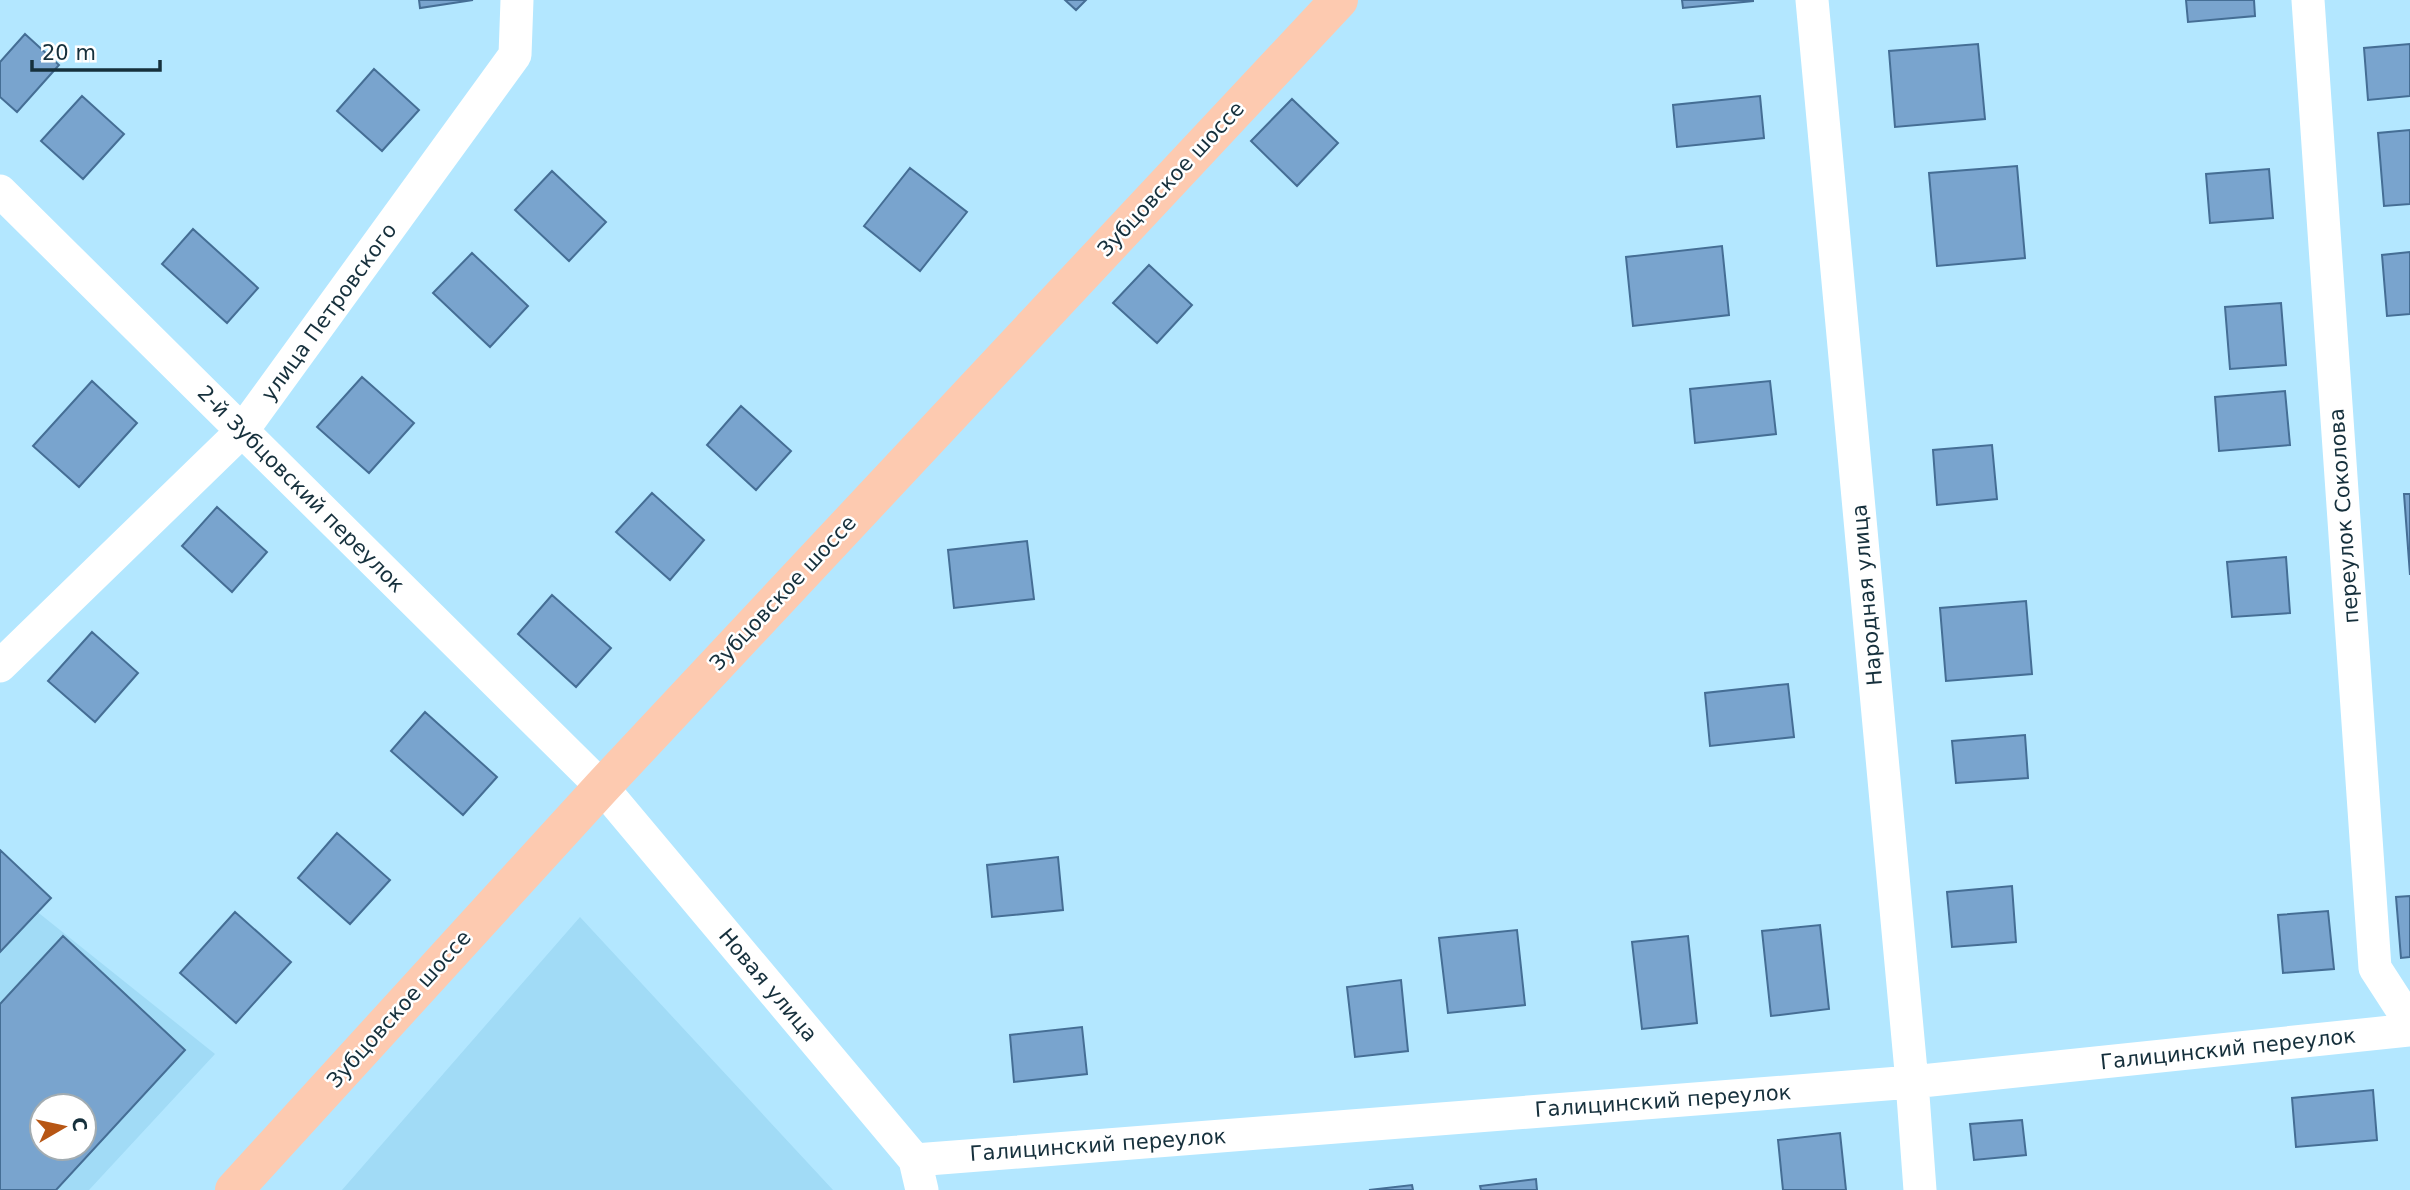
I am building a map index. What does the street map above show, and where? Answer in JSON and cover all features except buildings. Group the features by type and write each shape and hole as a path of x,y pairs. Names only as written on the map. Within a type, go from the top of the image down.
{"main road":[{"name":"Зубцовское шоссе","path":"233,1190 601,787 1339,0"}],"street":[{"name":"улица Петровского","path":"0,666 242,431 515,55 517,0"},
{"name":"Народная улица","path":"1812,0 1920,1190"},
{"name":"переулок Соколова","path":"2308,0 2375,968 2410,1022"},
{"name":"2-й Зубцовский переулок","path":"0,191 601,787"},
{"name":"Новая улица","path":"601,787 918,1175"},
{"name":"Галицинский переулок","path":"918,1175 1912,1082 2410,1030"}],"shaded area":[{"path":"0,882 215,1054 89,1190 0,1190"},
{"path":"580,917 833,1190 342,1190"}]}
